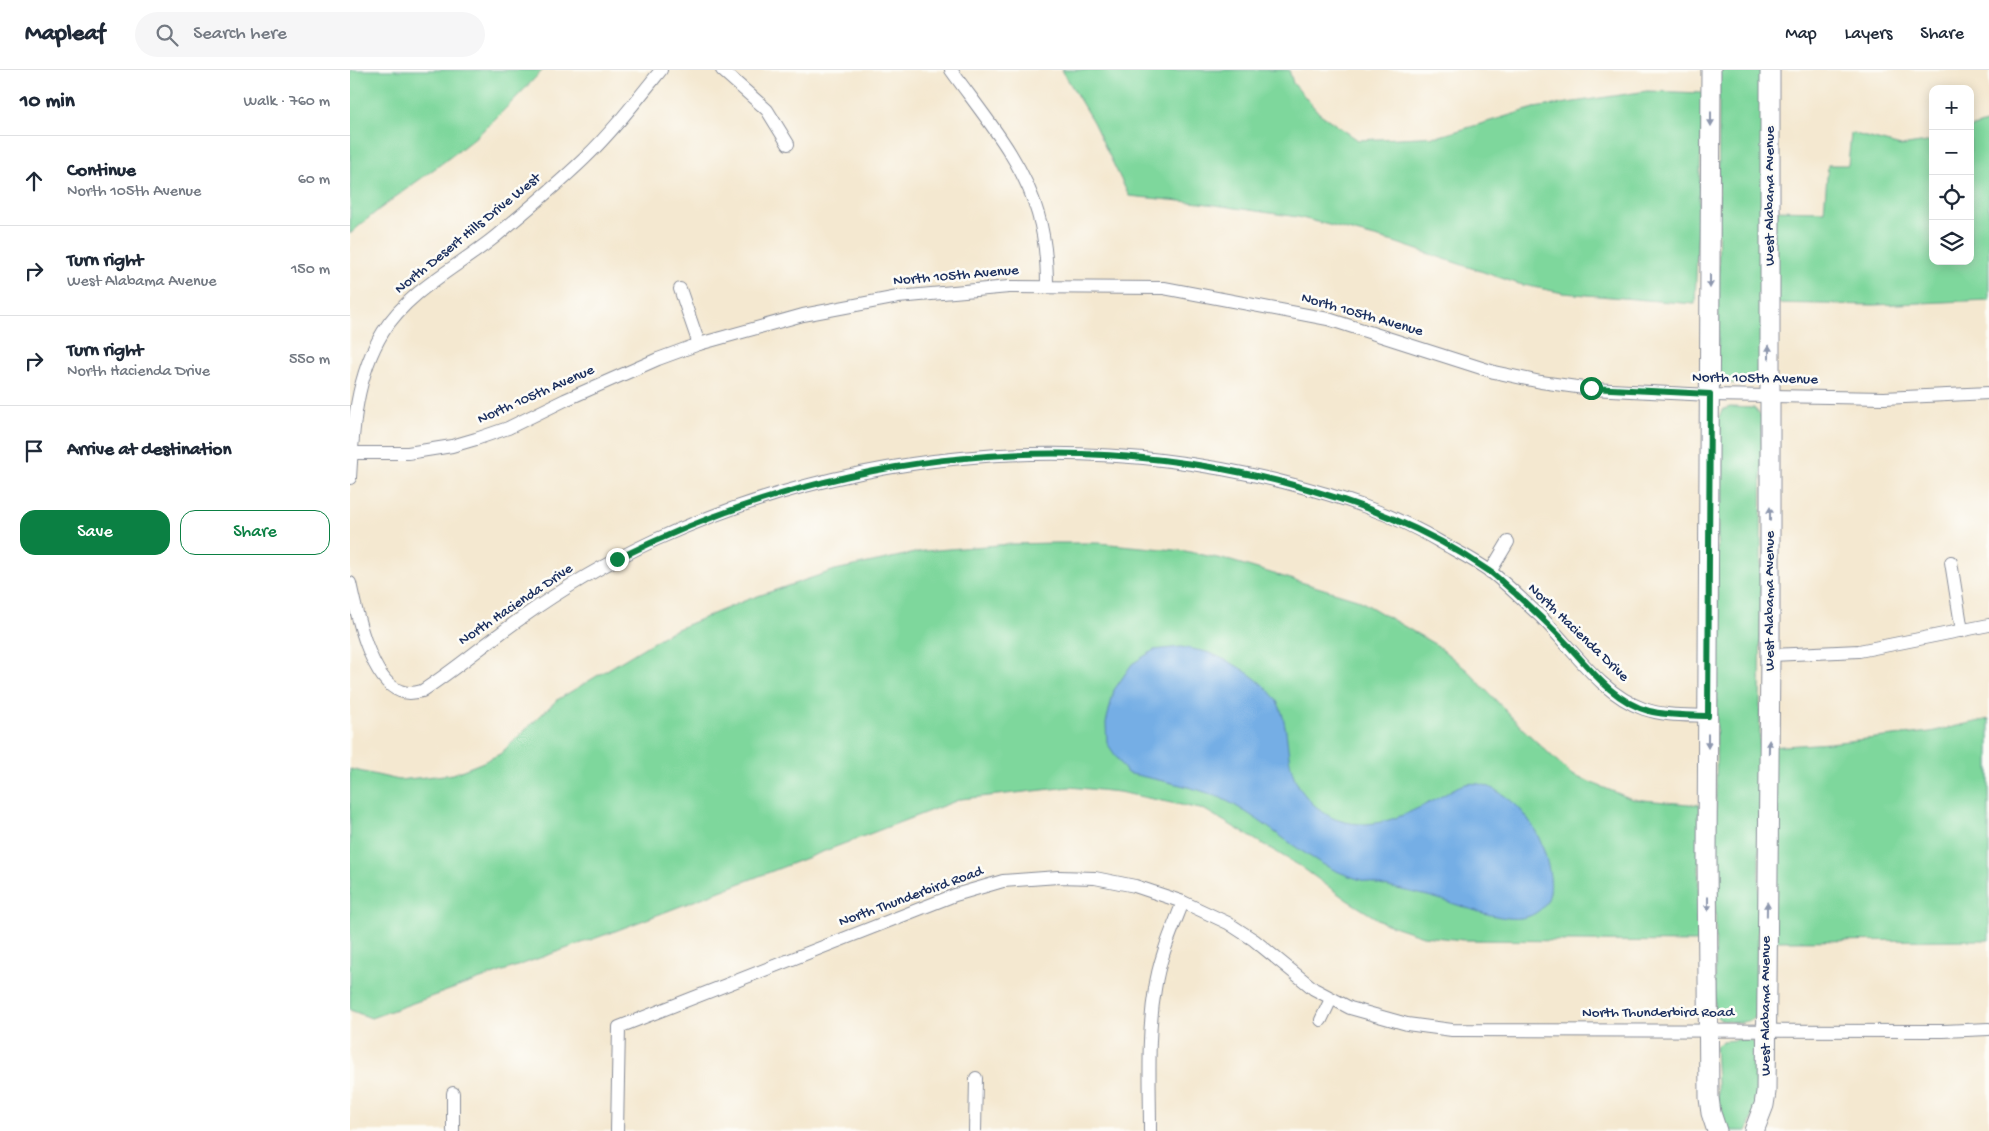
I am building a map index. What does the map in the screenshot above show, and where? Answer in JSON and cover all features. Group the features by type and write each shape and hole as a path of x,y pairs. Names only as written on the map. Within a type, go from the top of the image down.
{"street":[{"name":"North Desert Hills Drive West","path":"351,453 355,411 362,380 372,353 397,313 414,297 481,248 585,158 661,70"},
{"path":"722,70 767,110 788,144"},
{"path":"951,70 998,136 1032,196 1044,234 1047,286"},
{"path":"1711,70 1708,1030 1709,1098 1711,1113 1717,1131"},
{"name":"West Alabama Avenue","path":"1754,1131 1762,1112 1766,1092 1765,1030 1770,655 1770,70"},
{"name":"North 105th Avenue","path":"351,453 408,452 452,446 476,439 508,428 617,376 700,344 803,314 863,303 968,289 1047,286 1164,288 1328,319 1494,372 1541,382 1591,388 1710,394 1884,398 1989,393"},
{"path":"680,289 700,344"},
{"name":"North Hacienda Drive","path":"350,583 362,629 384,681 400,692 410,694 422,691 430,686 550,598 617,559 694,524 780,493 852,474 974,456 1053,452 1116,455 1171,461 1258,476 1322,492 1379,512 1436,539 1490,572 1540,617 1588,669 1620,697 1648,711 1708,716"},
{"path":"350,478 351,453"},
{"path":"1490,572 1508,542"},
{"path":"1951,562 1962,631"},
{"path":"1770,655 1859,651 1989,625"},
{"name":"North Thunderbird Road","path":"617,1131 619,1027 955,895 1003,881 1058,877 1095,878 1135,886 1183,902 1228,923 1254,940 1314,990 1350,1008 1407,1024 1452,1030 1943,1031 1989,1029"},
{"path":"1150,1131 1150,1042 1155,988 1169,936 1183,902"},
{"path":"1320,1020 1332,999"},
{"path":"975,1131 976,1078"},
{"path":"453,1092 453,1131"}],"green space":[{"path":"350,70 543,70 472,140 379,209 350,234"},
{"path":"1062,70 1289,70 1293,83 1319,113 1358,140 1440,136 1534,108 1647,91 1703,93 1695,304 1563,293 1519,284 1394,242 1298,217 1201,203 1129,196 1093,122"},
{"path":"1719,70 1764,70 1762,376 1757,382 1749,384 1727,383 1718,375"},
{"path":"1989,122 1989,300 1874,305 1769,303 1770,210 1824,211 1828,165 1848,165 1851,133 1901,146 1929,142 1929,265 1974,265 1974,127"},
{"path":"1730,407 1754,408 1762,417 1758,1013 1751,1020 1736,1022 1721,1020 1717,1017 1715,1008 1718,419 1722,410"},
{"path":"1099,543 1185,551 1231,561 1357,599 1438,646 1468,671 1523,729 1572,775 1632,799 1700,805 1698,942 1463,940 1423,936 1384,923 1347,900 1300,866 1205,810 1119,792 1070,787 961,799 610,933 371,1018 350,1010 350,769 399,780 453,774 481,763 500,754 557,700 670,632 749,599 835,570 924,551 1011,544"},
{"path":"1989,719 1989,940 1767,941 1769,747 1830,743 1930,732"},
{"path":"1746,1039 1752,1041 1758,1047 1759,1100 1747,1131 1725,1131 1719,1119 1715,1047 1723,1041"}],"water":[{"path":"1181,647 1206,652 1227,661 1250,674 1269,691 1281,710 1285,723 1289,759 1296,781 1303,793 1313,804 1325,814 1335,819 1366,824 1393,819 1470,783 1488,787 1506,797 1515,804 1530,822 1541,843 1550,879 1549,898 1546,903 1530,916 1508,918 1490,915 1435,898 1361,880 1319,862 1246,812 1221,798 1187,787 1127,773 1107,743 1106,723 1114,690 1132,664 1154,650"}],"route":[{"path":"617,559 694,524 780,493 852,474 891,467 974,456 1053,452 1116,455 1171,461 1258,476 1331,495 1379,512 1410,526 1436,539 1490,572 1540,617 1588,669 1620,697 1648,711 1708,716 1710,394 1591,388"}]}
